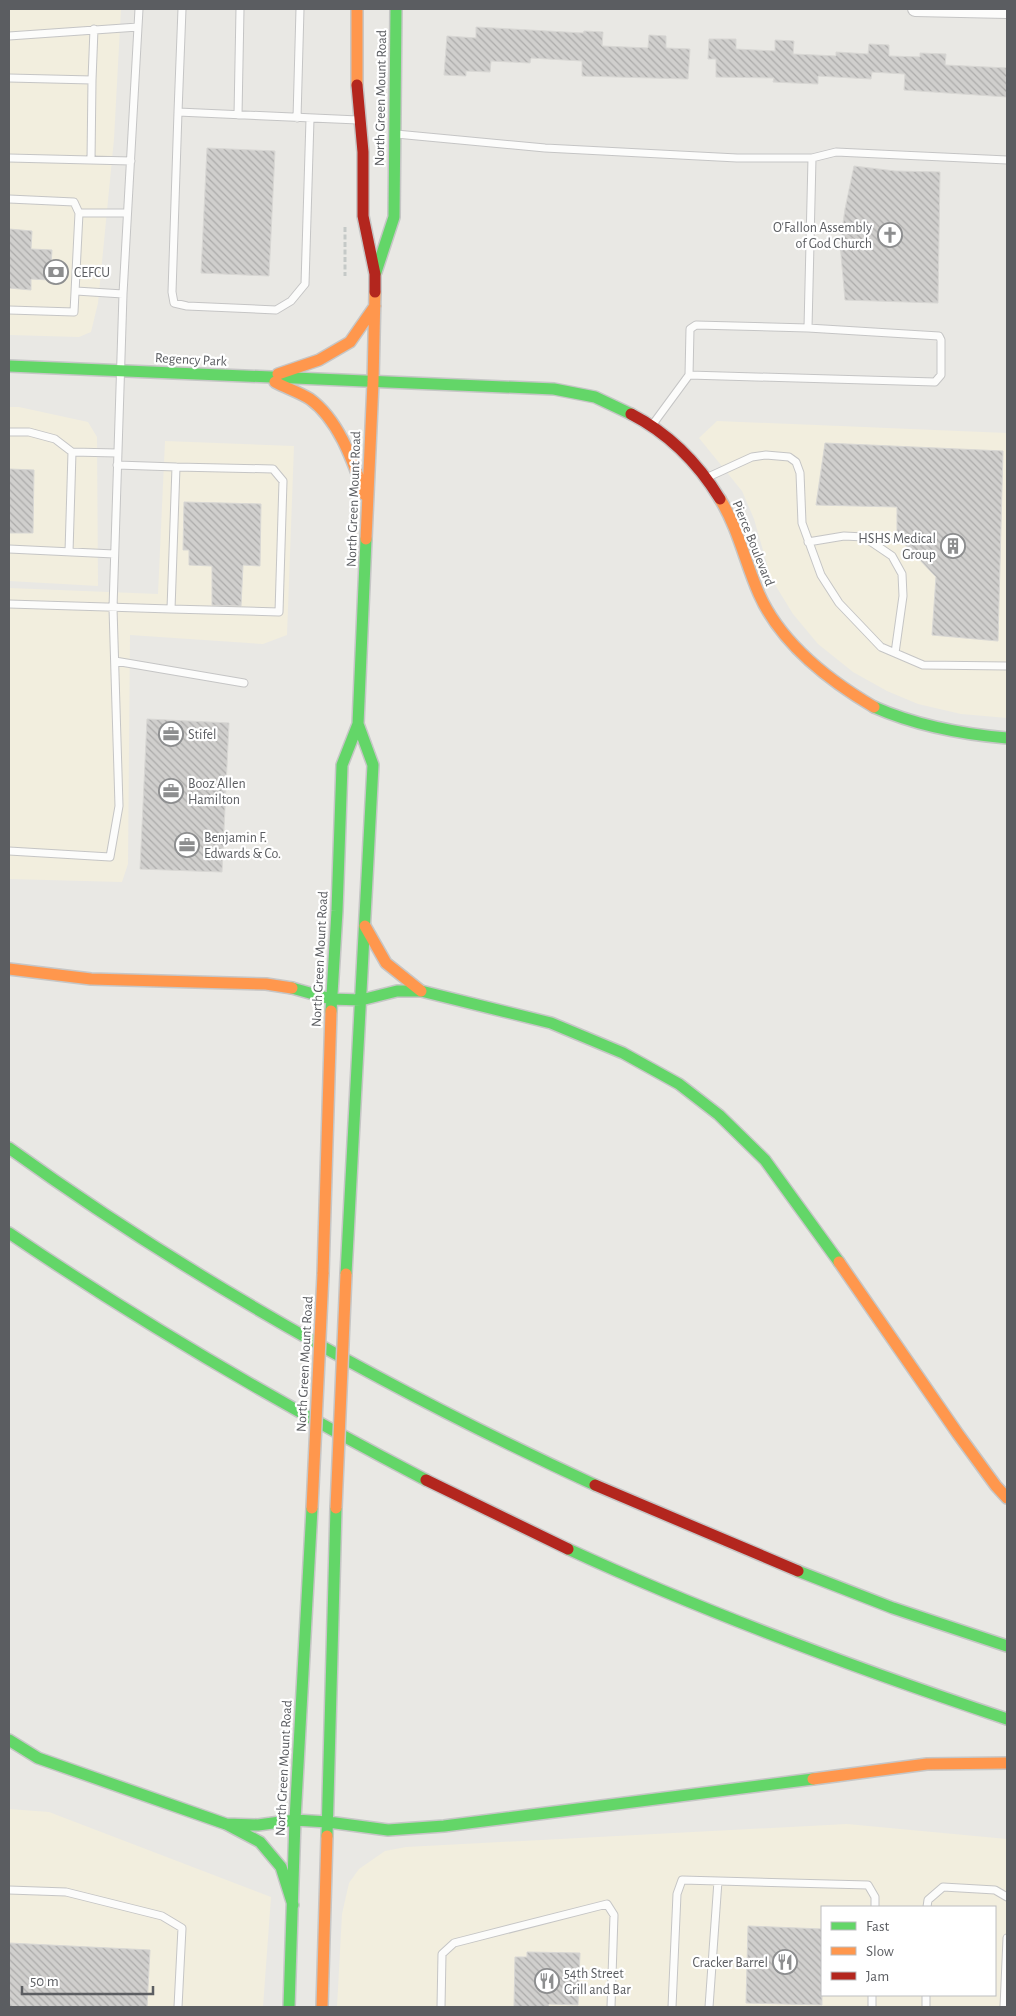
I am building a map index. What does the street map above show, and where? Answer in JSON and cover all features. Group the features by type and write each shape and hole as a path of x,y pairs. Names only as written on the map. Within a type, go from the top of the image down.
{"main road":[{"name":"North Green Mount Road","path":"289,2007 295,1820 312,1508 331,999 337,911 342,765 358,724 373,382 375,274 363,216 363,152 357,79 357,9"},
{"name":"North Green Mount Road","path":"375,274 394,217 396,9"},
{"path":"268,378 319,360 350,342 375,306"},
{"name":"Regency Park","path":"9,366 373,382"},
{"path":"268,378 311,400 330,421 346,446 368,501"},
{"name":"Pierce Boulevard","path":"373,382 554,388 594,397 633,414 667,437 689,457 718,494 734,526 757,589 775,624 829,679 873,708 902,720 970,736 1007,738"},
{"name":"North Green Mount Road","path":"322,2007 336,1508 346,1274 373,765 358,724"},
{"path":"365,926 386,963 421,991"},
{"path":"9,969 91,979 266,984 297,989 331,999 361,1000 397,991 421,991 551,1023 623,1053 679,1084 719,1115 765,1160 996,1486 1007,1498"},
{"path":"9,1148 96,1209 202,1276 365,1370 459,1420 568,1474 784,1567 1007,1646"},
{"path":"9,1233 56,1266 166,1336 293,1410 420,1479 535,1535 650,1586 845,1665 1007,1718"},
{"path":"9,1740 38,1758 226,1824 260,1842 281,1867 293,1906"},
{"path":"226,1824 258,1825 295,1820 328,1822 388,1830 444,1826 927,1764 1007,1763"}],"street":[{"path":"915,9 1007,11"}],"lane":[{"path":"9,851 110,857 119,806 113,608 114,554 122,371 123,294 139,9"},
{"path":"182,9 172,292 174,303 187,306 276,310 291,301 305,284 310,118"},
{"path":"238,115 240,9"},
{"path":"296,118 300,9"},
{"path":"9,36 138,26"},
{"path":"90,160 94,29"},
{"path":"9,78 92,80"},
{"path":"178,112 360,120"},
{"path":"395,134 545,148 737,158 812,158 836,152 1007,160"},
{"path":"9,158 131,160"},
{"path":"808,328 812,158"},
{"path":"9,199 74,202 79,212 74,312 9,310"},
{"path":"79,212 127,213"},
{"path":"76,291 123,294"},
{"path":"651,426 689,375 690,329 696,325 808,328 939,336 941,340 941,375 935,382 689,375"},
{"path":"9,432 29,432 55,439 72,452 117,453"},
{"path":"68,552 72,452"},
{"path":"706,478 752,457 766,455 789,457 796,462 800,474 802,523 821,575 839,603 881,647 923,665 1007,666"},
{"path":"9,604 279,612 283,481 273,469 117,465"},
{"path":"171,609 176,467"},
{"path":"808,542 844,536 864,537 892,556 902,574 903,596 895,653"},
{"path":"9,549 114,554"},
{"path":"116,661 244,683"},
{"path":"672,2007 677,1894 682,1880 868,1886 875,1896 875,1906"},
{"path":"709,2007 718,1881"},
{"path":"928,1906 928,1900 943,1887 995,1890 1007,1897"},
{"path":"9,1890 66,1892 162,1916 182,1928 178,2007"},
{"path":"441,2007 442,1954 454,1943 606,1904 614,1915 611,2007"},
{"path":"1004,2007 1007,1938"}],"shaded area":[{"path":"9,9 121,9 114,139 98,303 91,332 79,337 9,335"},
{"path":"9,407 19,407 88,422 97,437 98,586 9,581"},
{"path":"717,421 1007,433 1007,718 961,714 918,704 887,691 853,672 818,644 793,614 771,578 754,519 742,491 699,438"},
{"path":"165,441 294,446 287,635 263,644 130,635 128,864 122,882 9,879 9,588 158,594"},
{"path":"9,1809 49,1812 271,1897 263,2007 9,2007"},
{"path":"847,1824 1007,1839 1007,2007 337,2007 342,1914 349,1883 359,1869 385,1851 406,1847"}],"building":[{"path":"476,27 583,33 584,31 603,32 602,46 648,48 649,35 666,36 666,48 690,49 688,79 582,76 582,61 531,58 530,63 491,61 490,72 466,71 466,76 444,75 447,36 476,38"},
{"path":"709,39 736,39 736,49 775,51 775,40 794,41 793,54 836,56 836,52 868,54 869,44 889,45 889,56 920,57 920,53 946,54 945,65 1007,68 1007,97 904,90 905,74 872,72 871,79 818,76 818,84 773,82 774,78 716,77 716,59 708,59"},
{"path":"207,148 275,151 269,276 201,273"},
{"name":"O'Fallon Assembly of God Church","path":"854,166 895,171 940,172 938,303 845,300 840,244"},
{"path":"9,229 32,231 31,249 52,250 50,280 31,279 31,290 9,288"},
{"name":"HSHS Medical Group","path":"825,443 1003,451 998,641 932,635 936,577 897,536 897,507 816,505"},
{"path":"9,469 34,470 33,533 9,533"},
{"path":"184,502 261,504 260,566 243,565 241,606 212,605 212,566 189,565 189,550 183,550"},
{"path":"147,719 229,723 222,872 140,869"},
{"name":"Cracker Barrel","path":"748,1926 821,1929 822,2005 746,2003"},
{"path":"9,1943 150,1950 147,2007 9,2007"},
{"name":"54th Street Grill and Bar","path":"527,1952 580,1953 578,2005 549,2004 548,2007 514,2007 515,1957 527,1957"}],"traffic: fast":[{"path":"376,272 394,217 396,9"},
{"path":"9,366 554,389 595,397 631,414"},
{"path":"331,1011 337,911 342,765 358,724 366,539"},
{"path":"874,707 890,714 939,728 1007,738"},
{"path":"346,1274 373,765 358,724"},
{"path":"292,988 331,999 361,1000 397,991 421,991 551,1023 623,1053 679,1084 719,1115 765,1160 839,1262"},
{"path":"9,1148 149,1243 221,1288 294,1330 443,1411 595,1485"},
{"path":"9,1233 110,1299 266,1393 426,1480"},
{"path":"289,2007 295,1820 312,1508"},
{"path":"327,1836 336,1508"},
{"path":"568,1549 730,1619 896,1681 1007,1719"},
{"path":"798,1571 893,1608 1007,1646"},
{"path":"9,1740 38,1758 226,1824 260,1842 281,1867 293,1905"},
{"path":"226,1824 258,1825 295,1820 328,1822 388,1830 444,1826 813,1779"}],"traffic: slow":[{"path":"357,9 357,85"},
{"path":"366,539 375,292"},
{"path":"278,374 319,360 350,342 375,306"},
{"path":"275,382 310,399 329,418 344,442 365,495"},
{"path":"720,499 737,533 759,594 768,612 780,629 793,645 823,673 874,707"},
{"path":"365,926 386,963 421,991"},
{"path":"9,969 91,979 266,984 292,988"},
{"path":"323,1274 331,1011"},
{"path":"839,1262 958,1434 1007,1498"},
{"path":"312,1508 323,1274"},
{"path":"336,1508 346,1274"},
{"path":"813,1779 927,1764 1007,1763"},
{"path":"322,2007 327,1836"}],"traffic: jam":[{"path":"357,85 363,152 363,216 375,274 375,292"},
{"path":"631,414 657,430 681,450 702,473 720,499"},
{"path":"426,1480 568,1549"},
{"path":"595,1485 798,1571"}],"place":[{"name":"O'Fallon Assembly of God Church","path":"890,235"},
{"name":"CEFCU","path":"56,272"},
{"name":"HSHS Medical Group","path":"953,546"},
{"name":"Stifel","path":"171,734"},
{"name":"Booz Allen Hamilton","path":"171,791"},
{"name":"Benjamin F. Edwards & Co.","path":"187,845"},
{"name":"Cracker Barrel","path":"785,1962"},
{"name":"54th Street Grill and Bar","path":"547,1981"}]}
